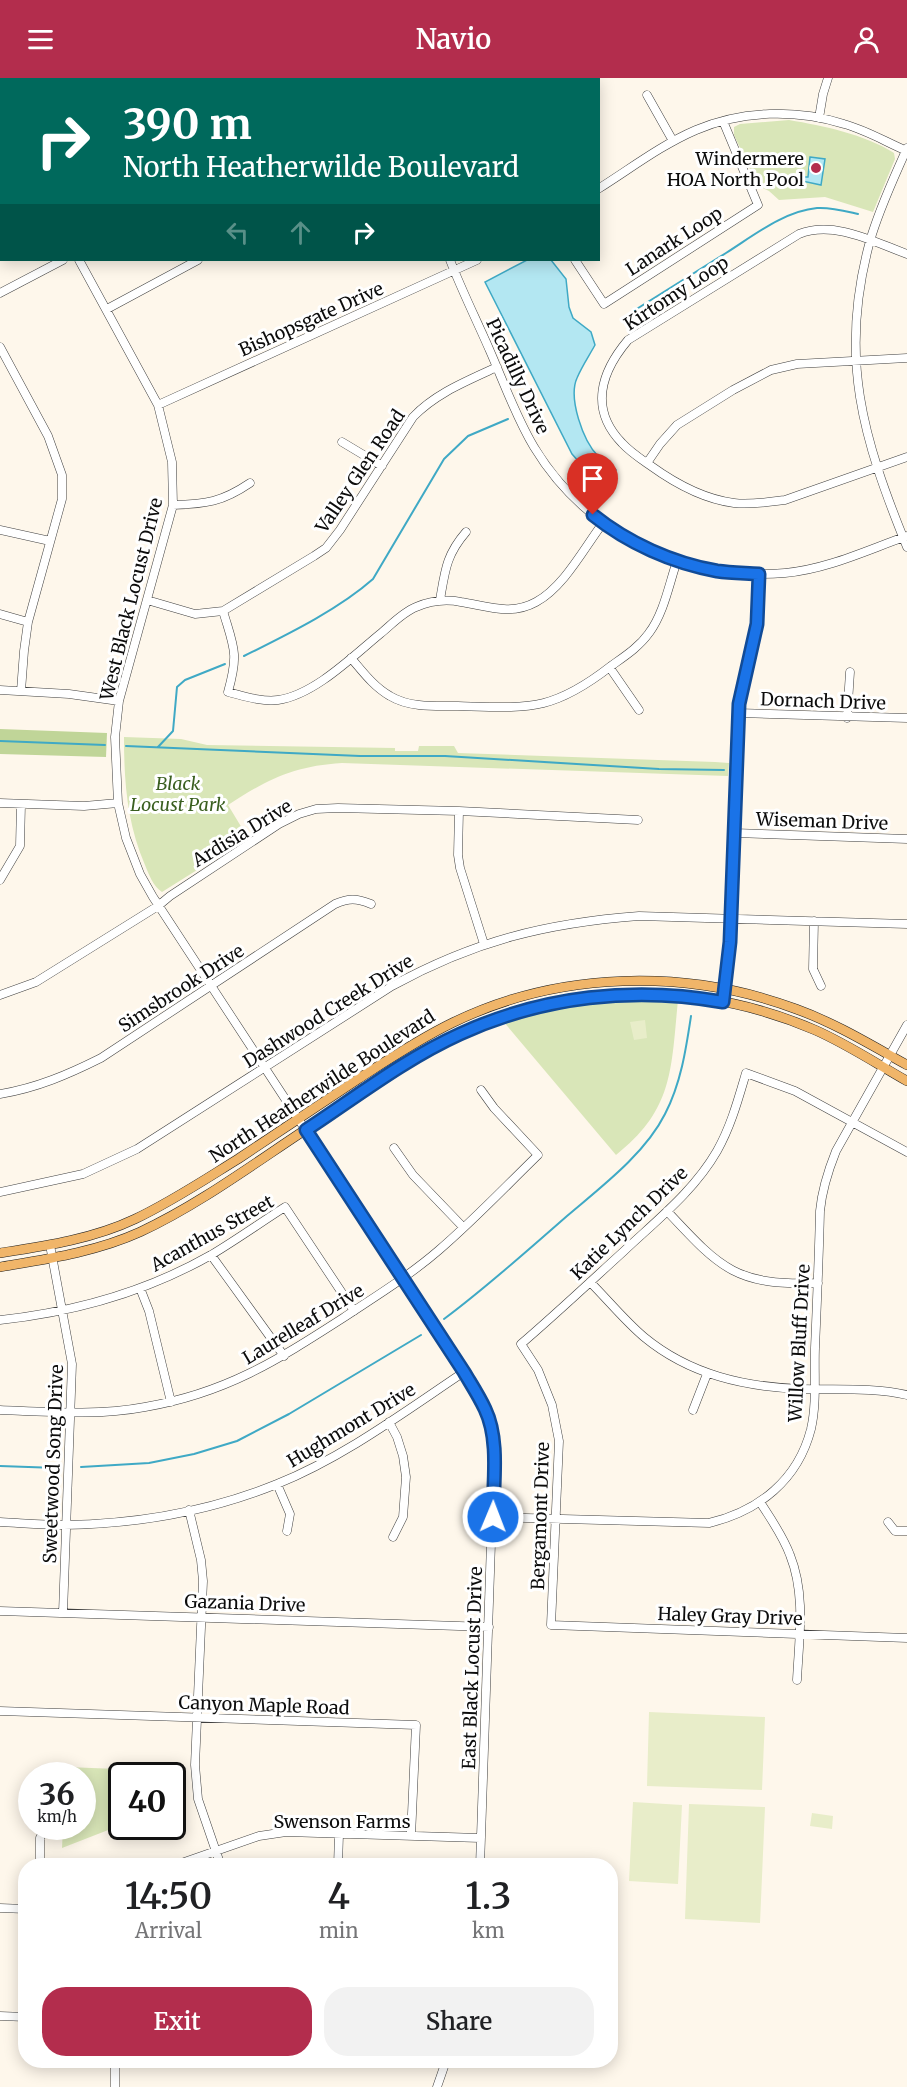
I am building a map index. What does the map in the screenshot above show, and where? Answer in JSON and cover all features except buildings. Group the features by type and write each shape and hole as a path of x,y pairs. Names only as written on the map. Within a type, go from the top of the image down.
{"main road":[{"name":"North Heatherwilde Boulevard","path":"0,1253 50,1245 101,1233 134,1220 192,1188 427,1036 453,1022 501,1003 547,990 652,980 726,989 796,1009 824,1020 907,1065"},
{"name":"North Heatherwilde Boulevard","path":"0,1267 52,1258 105,1245 140,1232 200,1200 459,1034 505,1016 550,1003 652,993 723,1002 814,1029 907,1081"}],"street":[{"path":"819,118 828,78"},
{"path":"646,95 673,141"},
{"path":"600,188 673,141 697,129 723,121 774,113 797,114 843,123 907,150 870,241 856,308 855,361 859,398 867,434 907,547"},
{"name":"Lanark Loop","path":"576,261 604,304 758,205 723,121"},
{"name":"Kirtomy Loop","path":"907,254 832,229 818,229 799,234 628,340 613,359 605,375 603,404 605,417 622,444 647,463 673,482 694,493 734,503 768,502 799,496 907,457"},
{"path":"0,293 61,261"},
{"name":"West Black Locust Drive","path":"80,261 158,405 172,462 173,505 119,701 115,737 118,803 133,858 158,906 306,1130"},
{"path":"107,309 196,261"},
{"name":"Picadilly Drive","path":"450,261 523,426 544,462 572,497 603,523 631,541 677,561 717,571 759,574 786,573 818,567 905,536"},
{"name":"Bishopsgate Drive","path":"158,405 475,261"},
{"path":"0,347 48,436 62,475 62,499 28,622 21,691"},
{"path":"647,463 677,425 755,377 771,370 797,364 907,358"},
{"name":"Valley Glen Road","path":"147,600 195,614 223,611 326,548 413,417 438,395 497,367"},
{"path":"342,442 382,466"},
{"path":"173,505 216,501 236,493 250,483"},
{"path":"223,611 236,651 236,666 228,692 253,699 277,700 310,689 414,608 440,600 506,610 518,609 534,603 560,583 603,523"},
{"path":"0,530 50,541"},
{"path":"440,600 445,571 453,546 466,532"},
{"path":"351,658 372,682 391,696 405,702 427,706 521,708 554,701 582,688 638,646 650,633 658,617 677,561"},
{"path":"723,1002 732,918 738,713 742,684 757,624 759,574"},
{"path":"0,614 28,622"},
{"path":"610,668 639,710"},
{"path":"847,718 850,672"},
{"path":"0,690 69,694 119,701"},
{"name":"Dornach Drive","path":"738,713 907,718"},
{"path":"0,802 84,806 118,803"},
{"path":"0,880 20,846 21,804"},
{"name":"Ardisia Drive","path":"0,995 36,982 158,906 279,824 316,809 459,811 638,820"},
{"path":"459,811 460,868 484,944"},
{"name":"Wiseman Drive","path":"735,832 907,839"},
{"name":"Simsbrook Drive","path":"0,1094 32,1087 68,1075 101,1058 335,904 357,898 370,904"},
{"name":"Dashwood Creek Drive","path":"0,1192 83,1174 137,1149 392,986 427,967 484,944 547,926 639,916 907,924"},
{"path":"814,921 813,969 821,986"},
{"name":"Willow Bluff Drive","path":"493,1517 710,1523 730,1517 760,1502 783,1485 805,1449 811,1428 815,1389 821,1194 827,1172 907,1025"},
{"name":"Katie Lynch Drive","path":"521,1344 668,1211 694,1184 717,1151 735,1113 746,1073 795,1091 853,1122"},
{"name":"Laurelleaf Drive","path":"0,1410 70,1413 135,1408 171,1402 231,1383 284,1356 403,1279 463,1227 538,1155 494,1108 482,1090"},
{"path":"853,1122 907,1152"},
{"name":"East Black Locust Drive","path":"306,1130 464,1372 486,1410 492,1432 493,1517 480,1858"},
{"path":"394,1148 413,1174 463,1227"},
{"name":"Acanthus Street","path":"0,1320 63,1310 140,1288 211,1255 285,1207 354,1311"},
{"path":"668,1211 712,1258 730,1270 770,1283 818,1283"},
{"name":"Sweetwood Song Drive","path":"50,1245 72,1364 63,1613"},
{"path":"211,1255 284,1356"},
{"path":"590,1282 634,1328 653,1344 707,1374 757,1386 881,1391 907,1395"},
{"path":"140,1288 149,1311 171,1402"},
{"name":"Bergamont Drive","path":"521,1344 538,1370 552,1405 559,1441 551,1625"},
{"name":"Hughmont Drive","path":"0,1522 65,1525 116,1523 240,1498 277,1484 334,1456 464,1372"},
{"path":"693,1410 707,1374"},
{"path":"389,1422 403,1456 406,1477 403,1517 393,1537"},
{"path":"277,1484 290,1514 287,1531"},
{"path":"760,1502 778,1530 793,1562 799,1591 797,1680"},
{"path":"189,1510 204,1581 195,1765 198,1799 218,1858"},
{"path":"888,1522 895,1531 907,1531"},
{"name":"Gazania Drive","path":"0,1611 489,1628"},
{"name":"Haley Gray Drive","path":"551,1625 907,1638"},
{"name":"Canyon Maple Road","path":"0,1711 416,1725 411,1836"},
{"name":"Swenson Farms","path":"195,1858 259,1836 286,1832 480,1838"},
{"path":"338,1858 339,1834"},
{"path":"40,1840 40,1858"},
{"path":"0,1908 18,1909"},
{"path":"0,2016 18,2017"},
{"path":"115,2068 115,2087"},
{"path":"437,2087 444,2068"}],"green space":[{"path":"789,120 857,136 894,153 895,159 873,212 825,197 779,200 769,191 758,186 734,135 734,127 740,124"},
{"path":"0,729 107,733 106,757 0,754"},
{"name":"Black Locust Park","path":"124,737 181,739 207,745 395,748 395,751 418,751 419,746 454,746 458,753 729,763 728,776 342,763 310,767 269,781 228,805 248,838 162,892 150,876 130,818"},
{"path":"636,999 678,1000 674,1047 666,1086 659,1104 635,1138 616,1155 503,1021 569,1006"},
{"path":"645,1020 647,1038 634,1040 630,1022"},
{"path":"649,1712 765,1717 762,1790 647,1786"},
{"path":"96,1768 108,1769 108,1830 96,1835"},
{"path":"633,1802 682,1805 678,1884 629,1881"},
{"path":"689,1804 765,1807 760,1923 685,1919"},
{"path":"812,1813 833,1816 832,1829 810,1826"},
{"path":"62,1840 83,1840 62,1848"}],"water":[{"name":"Windermere HOA North Pool","path":"810,157 825,159 821,185 802,181 802,177 808,177"},
{"path":"525,261 552,261 566,279 569,307 573,318 591,332 595,345 583,365 575,386 574,397 578,419 592,449 616,470 600,482 572,454 485,282"}],"waterway":[{"path":"627,315 781,219 817,208 858,214"},
{"path":"244,656 328,611 373,579 444,459 468,436 508,419"},
{"path":"158,747 173,731 177,687 185,680 225,664"},
{"path":"0,741 105,745"},
{"path":"126,746 360,756 445,756 659,769 724,770"},
{"path":"444,1319 608,1182 646,1143 671,1102 685,1053 691,1016"},
{"path":"81,1467 149,1463 194,1454 237,1441 289,1414 421,1335"},
{"path":"0,1466 57,1468"}],"place":[{"name":"Windermere HOA North Pool","path":"816,168"}],"route":[{"path":"493,1517 494,1455 492,1432 486,1410 464,1372 306,1130 434,1048 459,1034 505,1016 550,1003 652,993 723,1002 730,942 739,704 757,624 759,574 717,571 677,561 631,541 593,515"}]}
